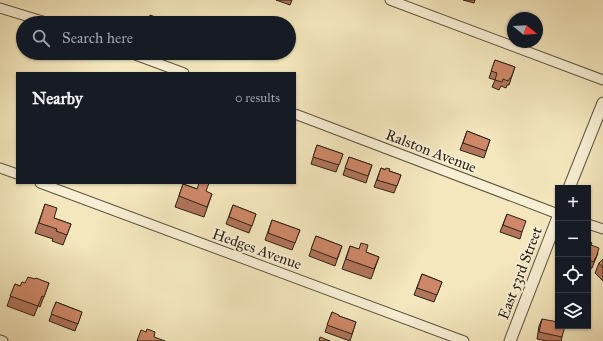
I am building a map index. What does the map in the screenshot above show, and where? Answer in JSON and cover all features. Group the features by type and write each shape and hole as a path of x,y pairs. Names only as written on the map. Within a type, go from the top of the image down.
{"street":[{"path":"390,0 603,80"},
{"path":"0,8 26,16"},
{"path":"149,60 181,72"},
{"path":"570,185 603,103"},
{"name":"Ralston Avenue","path":"296,114 555,215"},
{"path":"0,168 16,174"},
{"name":"Hedges Avenue","path":"43,184 464,341"},
{"name":"East 53rd Street","path":"510,341 556,221"},
{"path":"591,225 603,229"}],"building":[{"path":"495,60 515,67 511,78 508,81 503,79 502,82 495,80 497,73 491,71"},
{"path":"467,131 490,140 486,151 463,143"},
{"path":"317,145 343,154 339,165 313,157"},
{"path":"349,157 372,165 368,176 345,168"},
{"path":"381,168 385,170 386,168 390,169 389,171 401,175 397,186 377,180"},
{"path":"183,184 197,189 199,184 209,184 206,191 212,194 207,207 179,196"},
{"path":"45,204 57,208 54,218 71,224 67,235 56,231 57,229 39,223"},
{"path":"233,205 256,214 252,226 229,217"},
{"path":"507,214 526,221 522,232 503,225"},
{"path":"272,220 300,230 295,243 268,233"},
{"path":"316,236 342,246 337,259 311,249"},
{"path":"361,243 368,245 366,252 379,257 374,269 346,259 350,246 359,249"},
{"path":"591,245 599,248 594,262 591,261"},
{"path":"603,259 603,268 599,263"},
{"path":"422,274 442,282 437,295 417,288"},
{"path":"28,277 36,278 49,283 44,297 42,296 38,306 10,296 15,284 20,286 22,282 25,283"},
{"path":"56,302 82,312 78,324 51,314"},
{"path":"332,312 356,322 352,334 327,325"},
{"path":"542,319 555,321 555,329 564,329 562,337 539,332"},
{"path":"147,329 155,332 154,337 165,341 137,341 141,330 146,332"},
{"path":"320,337 330,341 319,341"}]}
